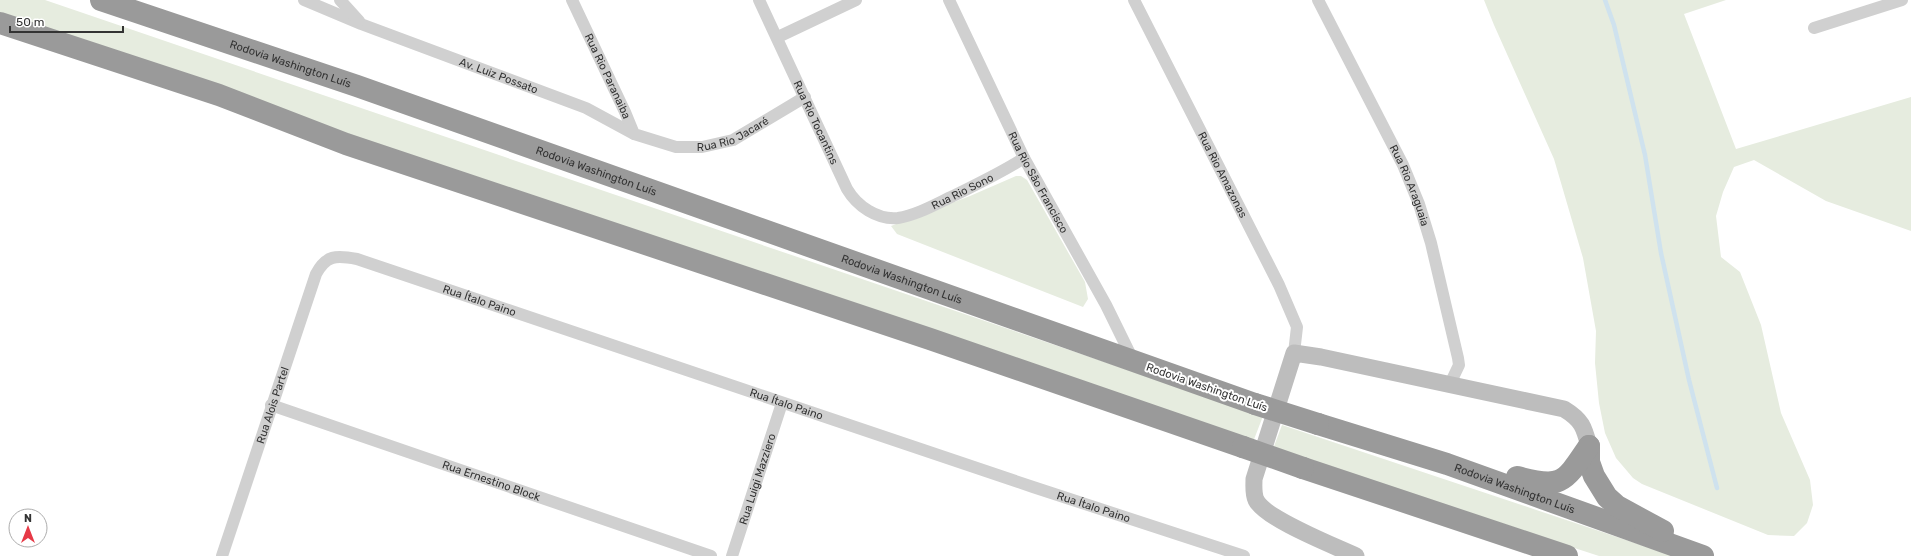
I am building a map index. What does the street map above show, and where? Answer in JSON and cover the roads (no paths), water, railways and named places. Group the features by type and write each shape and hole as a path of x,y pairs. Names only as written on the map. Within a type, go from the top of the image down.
{"highway":[{"name":"Rodovia Washington Luís","path":"101,0 379,94 1255,404 1446,464 1704,556"},
{"path":"0,23 219,95 346,144 930,339 1432,512 1567,556"},
{"path":"1446,464 1493,470 1537,483 1550,484 1564,480 1574,470 1589,446"},
{"path":"1589,446 1589,462 1594,476 1607,497 1617,506 1640,517 1704,556"},
{"path":"1432,512 1511,544 1530,556"}],"street":[{"name":"Av. Luiz Possato","path":"304,0 361,24 586,108 634,134"},
{"path":"340,0 361,24"},
{"name":"Rua Rio Paranaiba","path":"572,0 634,134"},
{"name":"Rua Rio Tocantins","path":"759,0 778,37 854,200 874,213 897,218"},
{"path":"778,37 856,0"},
{"name":"Rua Rio São Francisco","path":"949,0 1024,158 1106,305 1134,362"},
{"name":"Rua Rio Amazonas","path":"1134,0 1279,285 1297,327 1294,353"},
{"name":"Rua Rio Araguaia","path":"1318,0 1403,165 1420,204 1431,243 1458,358 1459,365 1450,384"},
{"path":"1814,28 1902,0"},
{"name":"Rua Rio Jacaré","path":"634,134 676,147 696,147 733,140 805,97"},
{"name":"Rua Rio Sono","path":"897,218 907,216 935,204 1009,168 1024,158"},
{"name":"Rua Ítalo Paino","path":"328,258 343,256 357,259 782,403 1240,555"},
{"name":"Rua Alois Partel","path":"222,556 271,405 316,274 321,265 328,258"},
{"path":"1356,556 1269,514 1256,501 1254,479 1294,353 1450,384 1564,409 1574,415 1584,425 1589,446"},
{"name":"Rua Luigi Mazziero","path":"732,556 782,403"},
{"name":"Rua Ernestino Block","path":"271,405 711,556"}],"waterway":[{"path":"1605,0 1614,25 1645,155 1661,253 1689,380 1717,488"}]}
